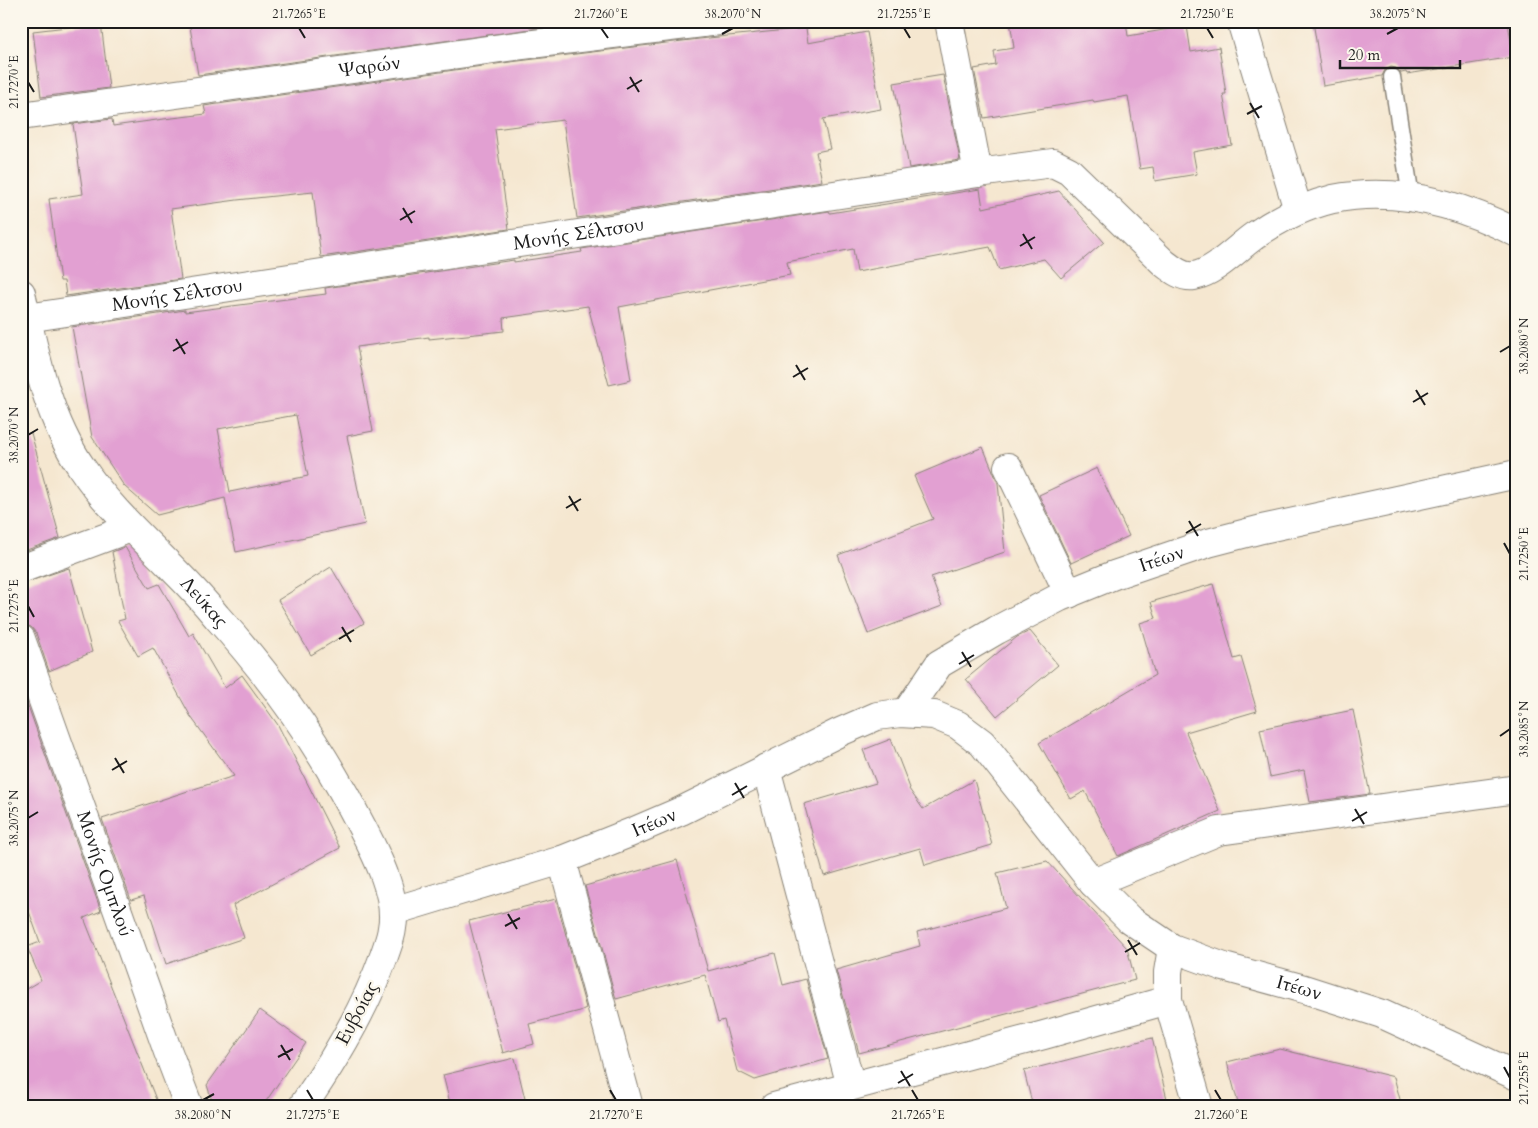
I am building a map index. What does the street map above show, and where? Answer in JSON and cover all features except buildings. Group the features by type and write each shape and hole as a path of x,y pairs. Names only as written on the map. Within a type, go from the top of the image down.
{"street":[{"name":"Ψαρών","path":"21,116 508,47 718,21"},
{"path":"949,21 978,173"},
{"path":"1241,21 1298,210 1327,201 1352,197 1412,197 1428,199 1474,213 1517,233"},
{"name":"Μονής Σέλτσου","path":"24,306 1053,163 1069,171 1164,262 1173,270 1187,277 1195,276 1212,268 1254,236 1298,210"},
{"name":"Λεύκας","path":"24,306 43,384 65,442 101,494 131,528 175,571 254,659 318,748 349,801 373,849 385,880 393,911"},
{"path":"1008,467 1069,594"},
{"name":"Ιτέων","path":"906,713 938,664 997,630 1069,594 1114,575 1262,528 1517,474"},
{"path":"21,569 131,528"},
{"name":"Μονής Ομπλού","path":"21,639 164,1043 190,1107"},
{"name":"Ιτέων","path":"393,911 562,860 632,832 681,811 858,723 877,716 906,713 934,715 958,725 982,743 1093,883 1129,919 1172,948 1224,967 1304,989 1382,1014 1517,1076"},
{"path":"766,768 851,1086"},
{"path":"1093,883 1220,831 1517,789"},
{"path":"562,860 629,1107"},
{"name":"Ευβοίας","path":"302,1107 323,1076 366,999 379,971 388,943 392,928 393,911"},
{"path":"1172,948 1168,972 1168,1000 1199,1107"},
{"path":"774,1107 1168,1000"}],"lane":[{"path":"1392,76 1412,197"}]}
